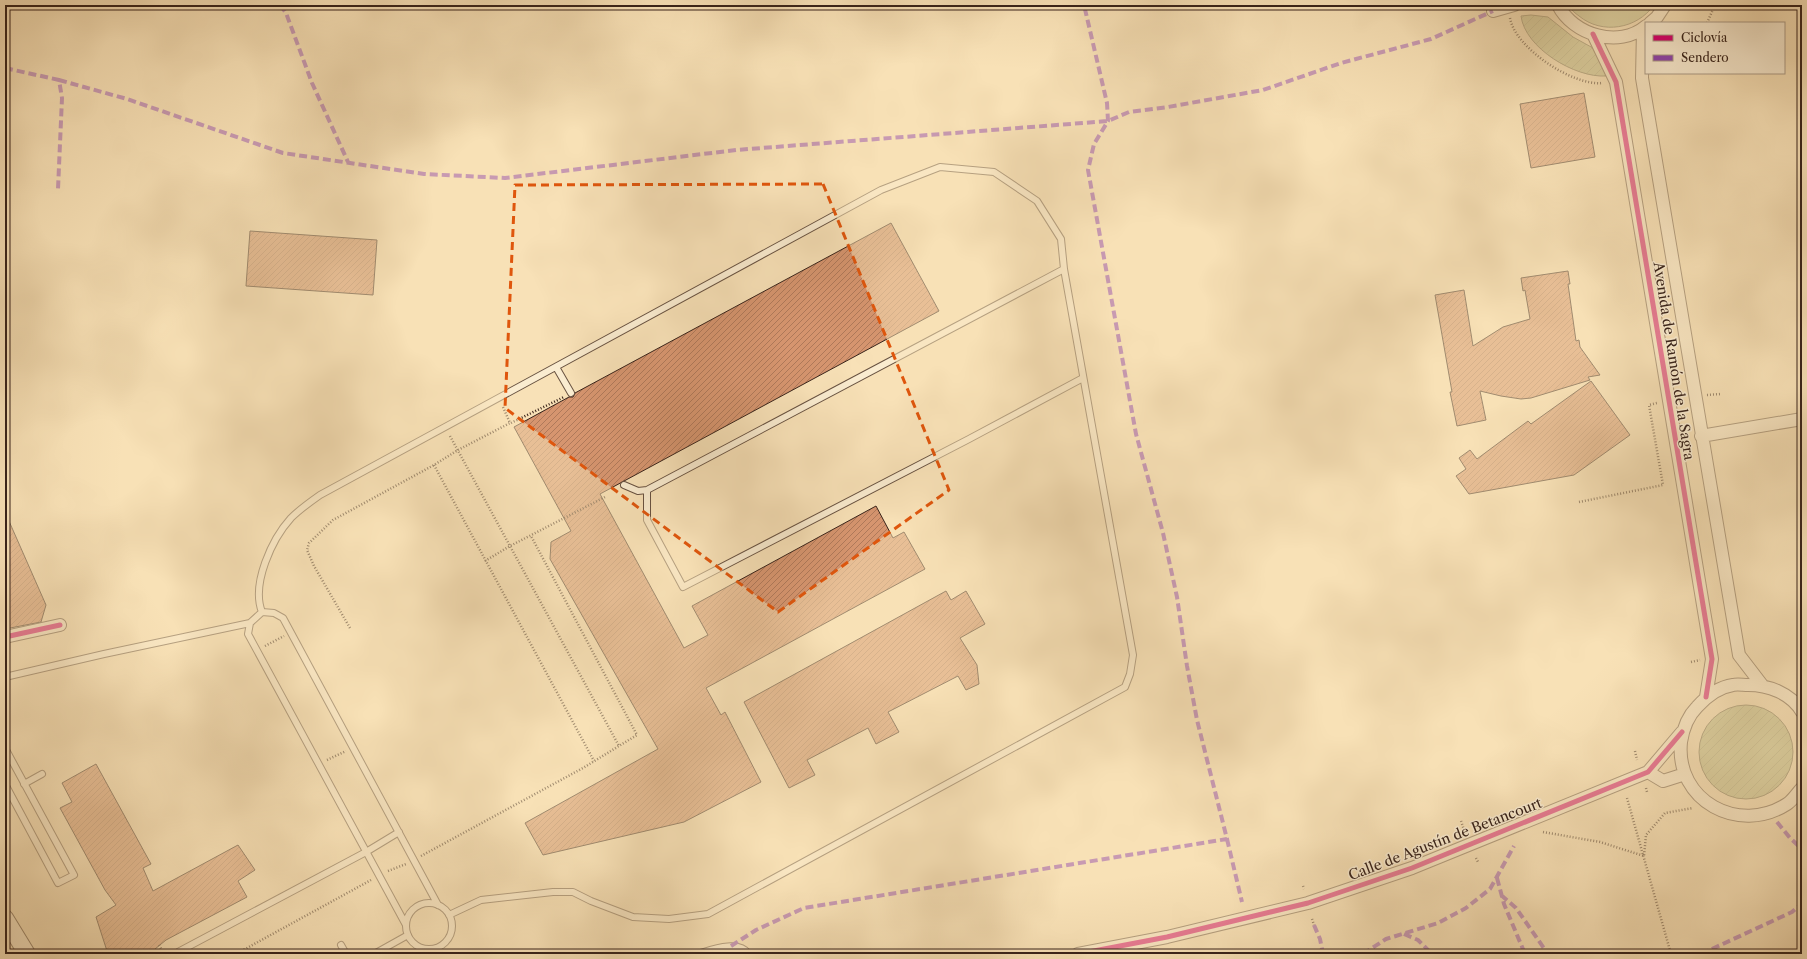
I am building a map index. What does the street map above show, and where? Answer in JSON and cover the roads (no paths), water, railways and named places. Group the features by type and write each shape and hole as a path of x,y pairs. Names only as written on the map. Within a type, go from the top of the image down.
{"main road":[{"path":"5,918 27,954"}],"street":[{"path":"1558,5 1561,11 1575,26 1593,34 1610,37 1627,35 1645,27"},
{"path":"1651,22 1657,17 1665,5"},
{"path":"1493,11 1511,6"},
{"name":"Avenida de Ramón de la Sagra","path":"1593,34 1616,82 1712,659 1706,697"},
{"name":"Avenida de Ramón de la Sagra","path":"1645,47 1642,78 1739,655 1762,685"},
{"path":"1701,436 1802,419"},
{"path":"5,637 60,625"},
{"path":"1802,712 1800,708 1783,693 1762,685 1733,685 1706,697 1692,713 1682,732 1680,753 1685,774 1696,792 1711,806 1730,814 1750,817 1770,813 1789,803 1802,788"},
{"name":"Calle de Agustín de Betancourt","path":"1078,954 1167,937 1308,903 1412,868 1648,772 1682,732"},
{"path":"1648,772 1663,781 1685,774"}],"lane":[{"path":"262,612 260,607 259,586 265,562 283,529 292,517 320,495 881,190 940,167 994,172 1037,201 1061,239 1064,269 1133,655 1130,674 1125,687 708,914 669,919 633,917 591,901 573,892 553,892 480,900 449,915"},
{"path":"624,485 638,491 647,490 1064,269"},
{"path":"556,367 571,393"},
{"path":"647,490 647,520 683,588 1083,378"},
{"path":"5,677 250,623 262,612 274,613 283,618 438,905 449,915 451,922 448,937 430,951 415,944 408,935 406,925 248,634 250,623"},
{"path":"5,748 74,875 58,883 5,784"},
{"path":"24,784 42,774"},
{"path":"178,952 366,852 399,832"},
{"path":"406,925 408,918 417,906 431,903 438,905"},
{"path":"374,954 408,935"},
{"path":"341,945 346,954"},
{"path":"697,954 734,946 747,951 749,954"}]}
